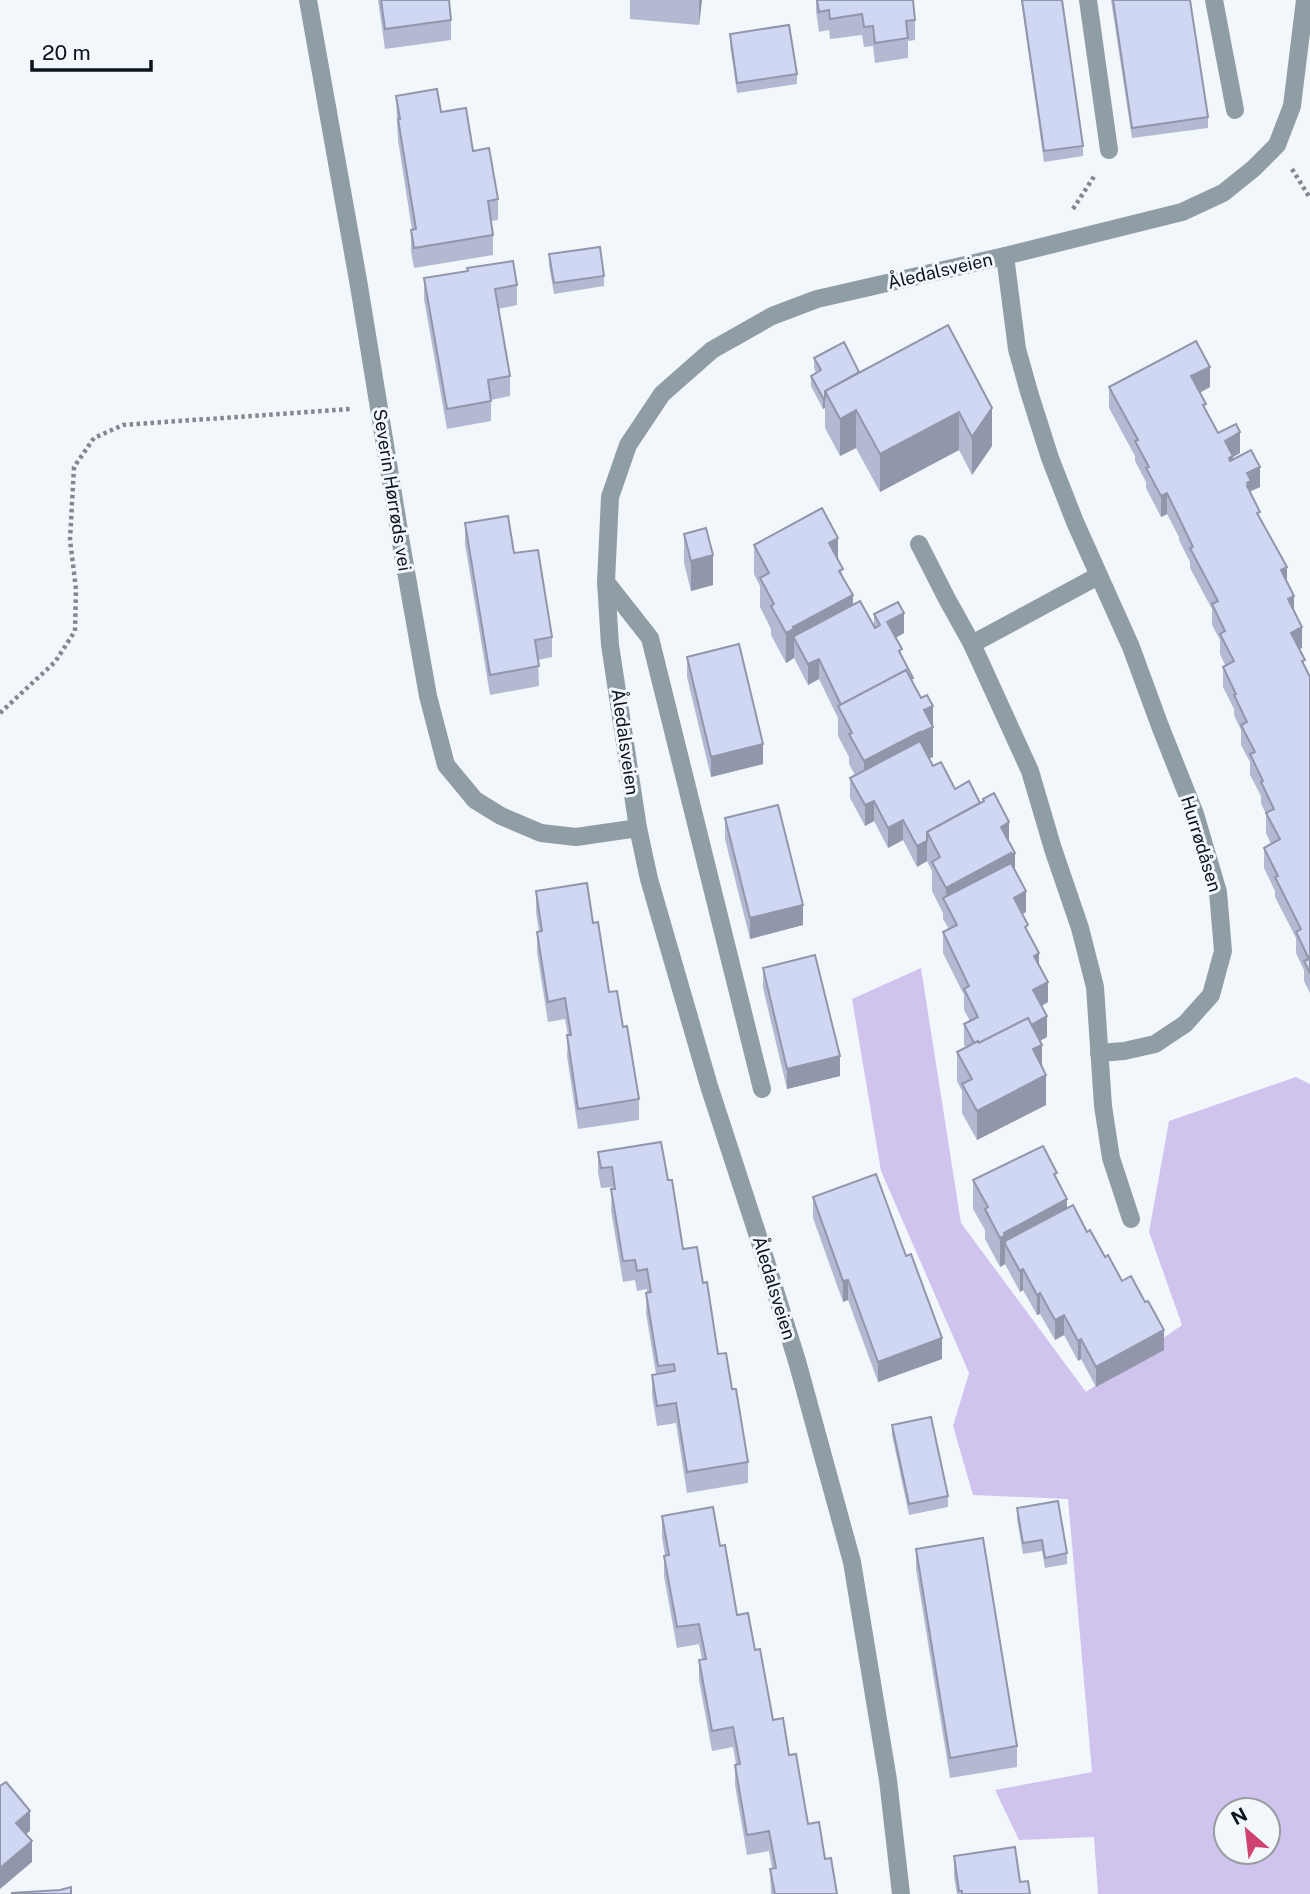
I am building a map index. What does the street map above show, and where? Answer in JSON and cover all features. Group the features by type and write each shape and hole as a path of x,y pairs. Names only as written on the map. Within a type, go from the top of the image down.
{"street":[{"name":"Severin Hørrøds vei","path":"308,0 428,696 446,765 475,800 502,816 541,833 576,837 638,828"},
{"path":"1088,0 1109,150"},
{"path":"1214,0 1235,110"},
{"name":"Åledalsveien","path":"901,1894 888,1780 852,1562 797,1361 701,1060 649,879 638,828 610,645 606,582 610,497 628,445 662,394 712,350 772,316 817,299 1005,257 1182,212 1223,193 1277,145 1292,106 1305,0"},
{"name":"Hurrødåsen","path":"1005,257 1017,349 1050,458 1098,576 1131,647 1195,814 1218,892 1223,951 1211,995 1185,1024 1155,1044 1099,1053"},
{"path":"919,544 972,644 1030,771 1052,849 1080,928 1095,987 1103,1106 1111,1158 1130,1219"},
{"path":"972,644 1098,576"},
{"path":"606,582 650,638 762,1089"}],"path":[{"path":"1051,246 1109,150"},
{"path":"0,713 55,662 75,631 76,589 70,540 74,467 94,438 123,425 379,407"}],"shaded area":[{"path":"921,968 961,1223 1086,1392 1182,1325 1149,1232 1169,1121 1296,1077 1310,1084 1310,1894 1098,1894 1094,1837 1019,1840 995,1790 1092,1772 1068,1499 973,1495 953,1426 969,1373 881,1171 852,999"}],"building":[{"path":"381,0 449,0 451,20 385,29"},
{"path":"817,0 913,0 915,20 906,21 908,38 875,43 873,26 864,27 862,14 830,19 829,10 819,12"},
{"path":"1022,0 1062,0 1083,146 1044,151"},
{"path":"1113,0 1190,0 1208,117 1132,128"},
{"path":"789,25 797,74 737,83 730,34"},
{"path":"437,89 441,112 466,108 473,151 489,148 498,199 488,201 493,235 414,248 411,230 416,229 396,96"},
{"path":"600,247 604,276 554,283 549,254"},
{"path":"513,261 517,285 495,289 510,376 488,380 491,401 447,409 424,278"},
{"path":"948,325 992,408 972,437 959,412 880,454 856,410 840,419 825,391"},
{"path":"1196,341 1210,367 1191,376 1218,433 1236,424 1240,432 1225,441 1233,456 1229,458 1230,461 1251,450 1260,467 1247,473 1251,481 1247,486 1260,512 1257,513 1287,567 1281,570 1294,596 1288,599 1302,627 1291,633 1305,660 1302,661 1310,677 1310,973 1304,961 1309,959 1296,932 1301,929 1264,848 1280,839 1266,813 1274,809 1250,754 1255,752 1241,725 1247,722 1223,667 1234,661 1220,634 1225,631 1212,604 1218,601 1190,548 1193,547 1167,493 1161,496 1146,468 1149,467 1135,441 1138,440 1109,387"},
{"path":"844,342 859,372 825,391 823,398 811,376 821,370 814,358"},
{"path":"822,508 838,538 829,543 843,569 839,571 853,595 786,633 760,578 769,573 754,545"},
{"path":"508,516 514,553 538,550 552,637 535,640 539,666 490,675 465,523"},
{"path":"706,528 713,555 691,561 684,534"},
{"path":"860,601 875,628 880,625 874,614 898,602 904,613 887,622 902,649 899,651 913,678 911,679 906,670 841,705 819,659 808,664 794,636"},
{"path":"739,644 763,744 711,757 687,657"},
{"path":"906,670 921,698 927,695 933,706 924,710 933,727 864,761 838,706"},
{"path":"920,741 933,766 941,762 955,789 969,781 980,803 927,832 927,841 917,846 903,820 888,828 874,801 865,805 850,778"},
{"path":"994,793 1009,822 1001,827 1015,853 946,888 932,862 940,857 927,832"},
{"path":"778,805 803,905 750,918 725,818"},
{"path":"1011,863 1026,891 1014,898 1039,953 1034,956 1048,982 1033,990 1047,1016 1031,1025 1028,1018 979,1043 974,1043 964,1024 978,1017 964,989 969,986 943,932 957,925 943,898"},
{"path":"587,883 593,923 598,922 609,992 617,991 623,1027 627,1026 639,1099 578,1109 567,1035 571,1035 565,998 548,1002 537,932 542,931 536,891"},
{"path":"815,955 840,1056 787,1069 763,968"},
{"path":"1028,1018 1042,1045 1033,1049 1046,1075 977,1111 962,1084 972,1079 957,1052"},
{"path":"661,1142 668,1180 672,1180 683,1249 697,1247 703,1283 707,1282 718,1354 726,1353 732,1389 736,1389 748,1462 687,1472 676,1403 657,1406 652,1375 675,1371 674,1364 658,1366 646,1293 651,1292 647,1269 637,1271 635,1260 623,1261 611,1189 615,1189 612,1167 601,1168 598,1152"},
{"path":"1043,1146 1067,1199 1004,1233 1000,1238 985,1209 988,1207 973,1180"},
{"path":"876,1174 906,1256 911,1254 942,1338 878,1362 848,1280 843,1281 813,1197"},
{"path":"1073,1205 1087,1232 1090,1230 1105,1257 1108,1255 1122,1281 1131,1276 1164,1330 1096,1367 1064,1315 1055,1320 1023,1269 1020,1271 1005,1244 1005,1241"},
{"path":"931,1417 948,1496 909,1504 892,1425"},
{"path":"1058,1501 1067,1553 1045,1558 1042,1540 1023,1543 1017,1508"},
{"path":"713,1507 720,1546 725,1545 737,1615 748,1613 755,1650 760,1649 773,1720 783,1718 789,1755 796,1754 808,1824 819,1822 825,1859 831,1858 837,1894 775,1894 770,1869 776,1868 769,1831 747,1835 735,1765 740,1764 733,1727 712,1731 699,1660 706,1659 699,1624 677,1627 664,1556 669,1555 662,1516"},
{"path":"983,1538 1017,1746 950,1758 916,1549"},
{"path":"6,1782 30,1811 16,1823 32,1841 0,1868 0,1786"},
{"path":"1015,1847 1020,1882 1028,1881 1030,1894 962,1894 962,1891 959,1891 954,1856"},
{"path":"71,1887 71,1894 12,1894 60,1890"}]}
